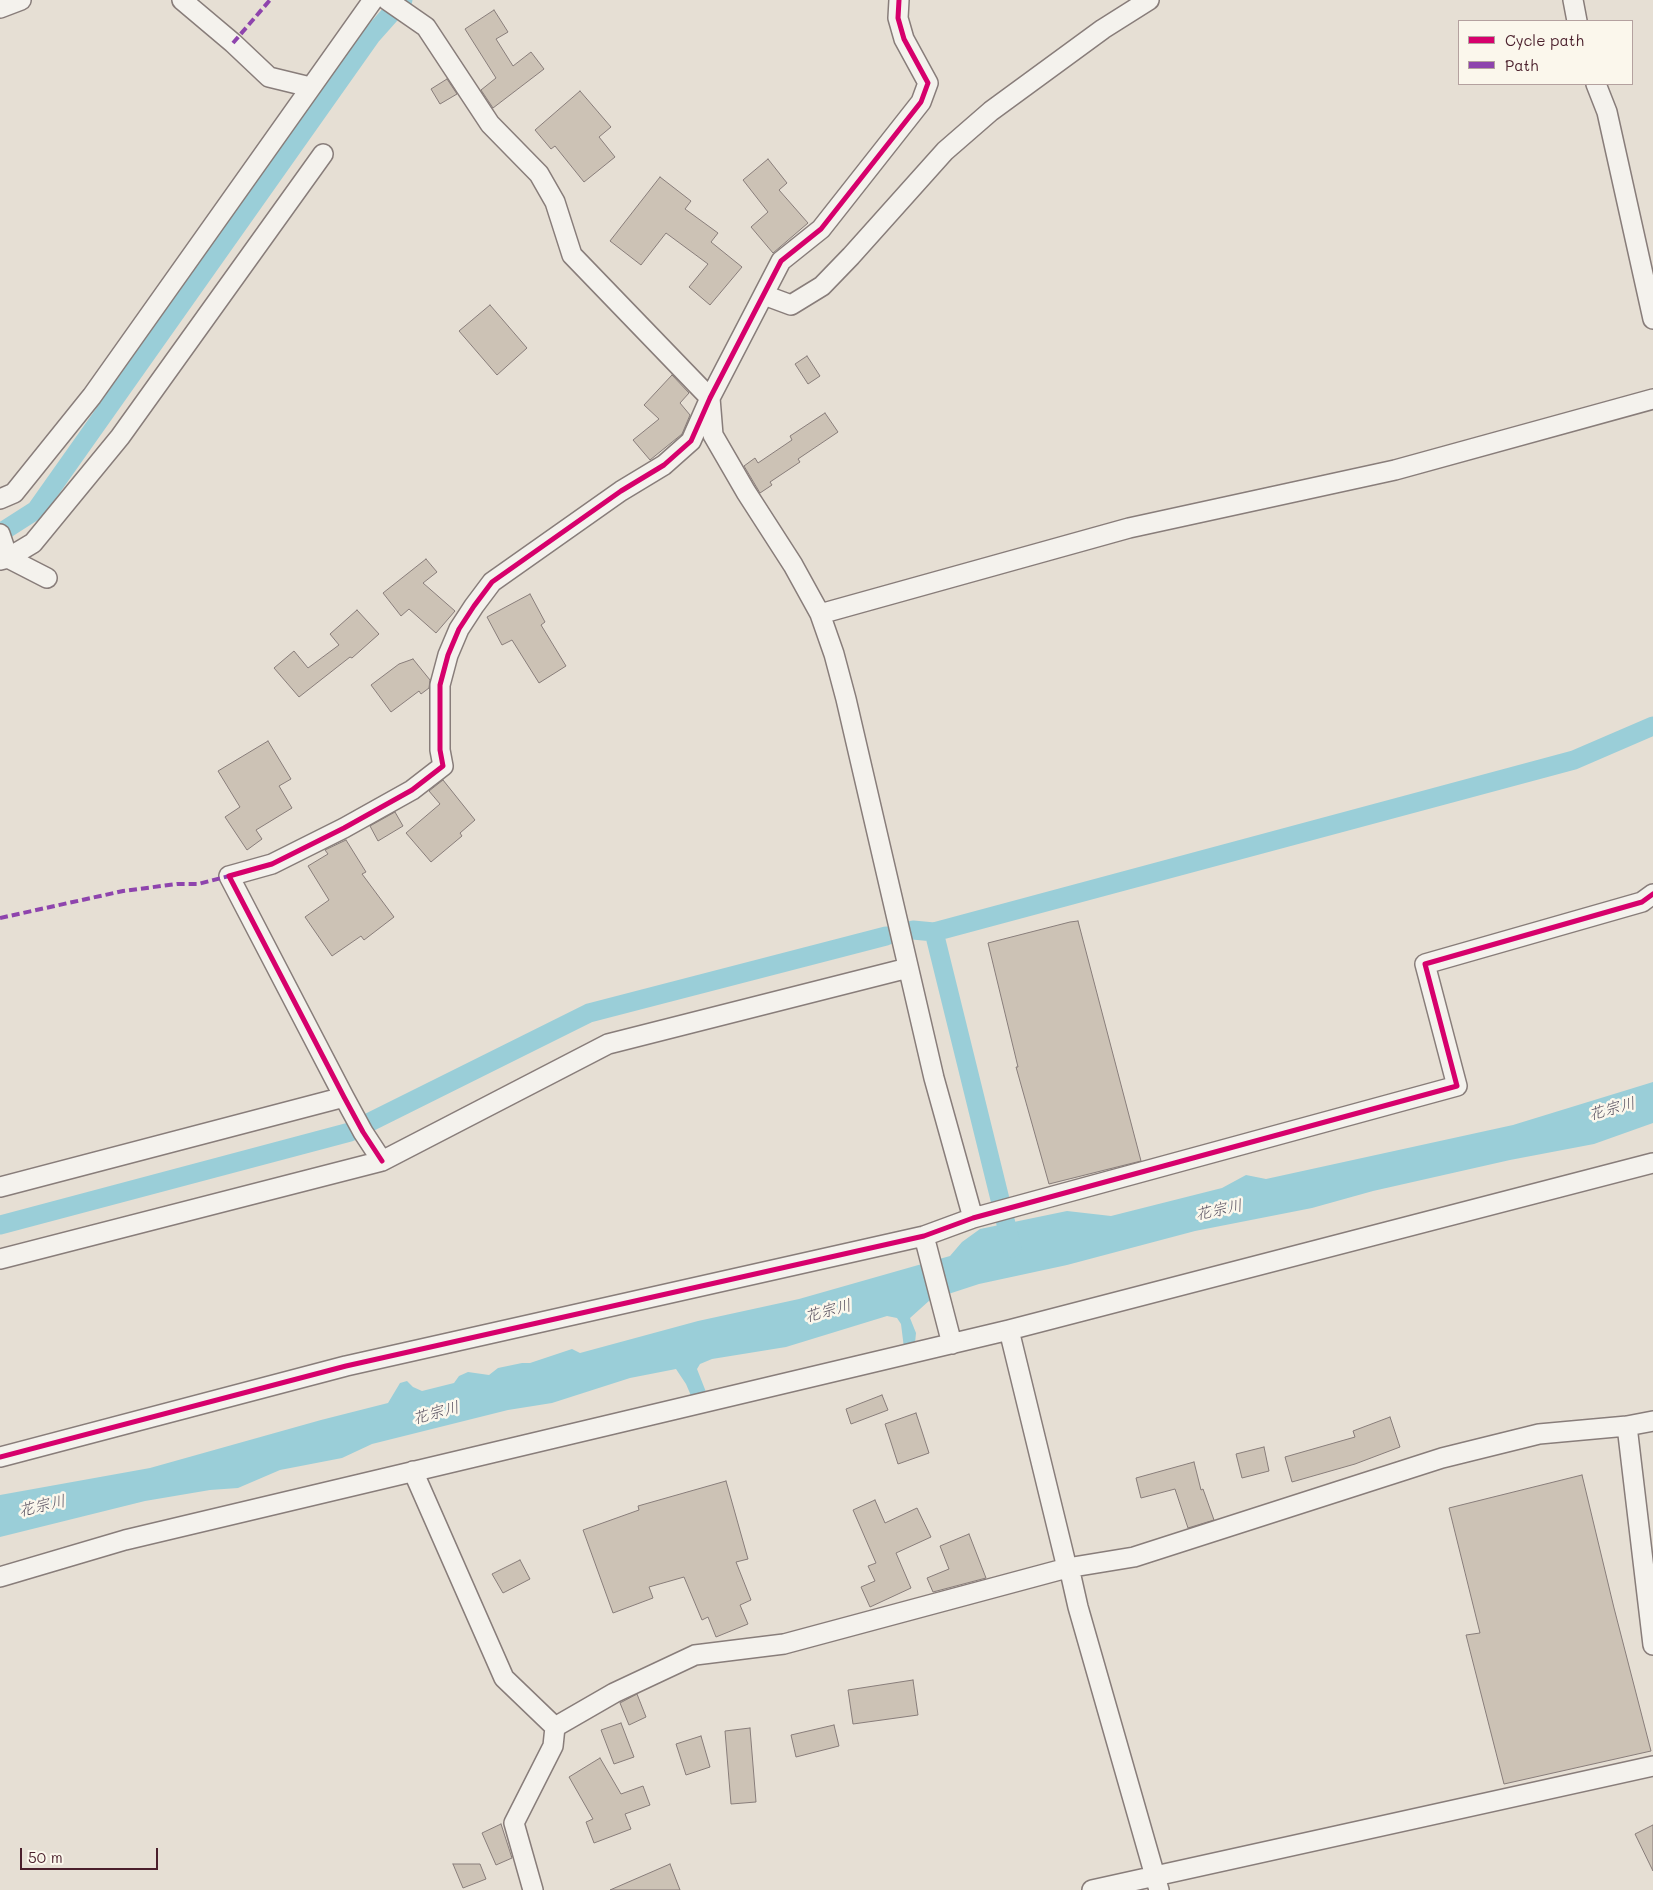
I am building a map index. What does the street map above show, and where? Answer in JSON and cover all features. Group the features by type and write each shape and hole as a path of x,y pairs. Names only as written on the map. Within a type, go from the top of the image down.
{"street":[{"path":"0,8 21,0"},
{"path":"182,0 234,44 269,77 310,87"},
{"path":"0,500 14,494 92,396 373,0"},
{"path":"387,0 426,27 490,124 539,174 555,202 572,255 710,398 713,435 746,492 793,565 820,614 846,699 934,1078 973,1218"},
{"path":"382,1161 344,1097 229,876 272,864 344,828 412,790 443,766 440,750 440,685 448,655 459,629 474,606 492,582 621,491 664,465 691,441 710,398 782,261 821,229 921,102 928,83 904,39 898,18 899,0"},
{"path":"1573,0 1577,20"},
{"path":"764,295 791,305 822,286 945,151 991,111 1103,29 1145,2"},
{"path":"1596,85 1606,112 1653,319"},
{"path":"4,559 32,543 120,437 323,154"},
{"path":"820,614 1129,528 1395,470 1653,399"},
{"path":"0,534 4,559"},
{"path":"4,559 47,578"},
{"path":"0,1457 346,1366 926,1243 973,1218 1457,1086 1425,964 1642,902 1653,894"},
{"path":"0,1259 382,1161 608,1044 908,968"},
{"path":"0,1187 344,1097"},
{"path":"0,1577 125,1540 413,1471 950,1336 1009,1330 1653,1163"},
{"path":"926,1243 950,1336"},
{"path":"1009,1330 1078,1608 1157,1883"},
{"path":"555,1727 614,1693 695,1655 784,1644 1134,1557 1442,1458 1539,1434 1627,1426 1653,1421"},
{"path":"1627,1426 1653,1646"},
{"path":"413,1471 504,1678 555,1727"},
{"path":"533,1890 514,1823 553,1746 555,1727"},
{"path":"1092,1890 1157,1883 1653,1766"}],"water":[{"name":"花宗川","path":"1653,1082 1653,1123 1594,1144 1510,1160 1373,1191 1312,1208 1195,1231 1067,1265 979,1284 930,1300 910,1318 916,1333 915,1343 904,1348 901,1324 897,1318 887,1316 786,1347 712,1359 700,1364 697,1369 706,1392 692,1398 686,1384 676,1369 630,1378 552,1403 508,1410 372,1444 342,1458 280,1470 238,1488 210,1490 145,1501 0,1537 0,1495 150,1468 388,1403 400,1383 407,1381 413,1387 422,1391 454,1383 459,1376 468,1372 489,1375 498,1368 530,1363 572,1349 580,1353 698,1321 799,1299 950,1256 962,1242 980,1229 1067,1211 1111,1216 1222,1188 1246,1175 1266,1179 1513,1125"}],"building":[{"path":"494,10 508,32 496,39 513,66 531,52 544,69 493,108 481,90 496,78 465,29"},
{"path":"447,79 457,94 440,104 431,89"},
{"path":"580,91 611,127 599,137 615,157 584,182 555,146 551,149 535,130"},
{"path":"768,159 787,183 779,190 808,223 773,253 751,227 768,212 743,180"},
{"path":"660,177 691,201 685,209 718,233 711,242 742,267 710,305 689,287 708,264 666,233 641,265 610,241"},
{"path":"490,305 527,348 497,375 459,331"},
{"path":"807,356 820,376 808,384 795,364"},
{"path":"672,375 689,393 680,403 690,415 682,434 650,460 633,440 659,419 644,405"},
{"path":"825,413 838,432 798,459 800,462 770,482 772,485 760,493 744,466 755,458 758,463 792,440 790,436"},
{"path":"426,559 437,572 423,583 455,611 436,633 409,609 401,616 383,593"},
{"path":"530,594 545,622 541,625 566,666 539,683 512,640 502,645 487,617"},
{"path":"357,610 379,634 352,658 350,657 299,697 274,668 294,651 308,668 339,645 330,634"},
{"path":"413,659 430,680 429,688 421,694 419,691 391,712 371,685 399,664"},
{"path":"268,741 291,779 279,786 292,808 256,830 262,839 247,850 225,817 240,807 218,771"},
{"path":"443,780 475,820 460,833 462,836 431,862 406,833 440,804 429,791"},
{"path":"395,812 403,826 378,841 370,826"},
{"path":"346,840 366,872 362,874 394,917 364,940 361,936 332,956 305,917 329,900 308,866 328,854 325,850"},
{"path":"1078,921 1141,1161 1049,1184 1016,1067 1018,1067 988,943"},
{"path":"882,1395 888,1410 851,1424 846,1409"},
{"path":"916,1413 929,1453 898,1464 885,1424"},
{"path":"1390,1417 1400,1447 1355,1464 1292,1482 1285,1457 1355,1437 1353,1431"},
{"path":"1264,1447 1269,1471 1242,1478 1236,1454"},
{"path":"1194,1462 1201,1490 1203,1489 1214,1520 1188,1528 1175,1489 1141,1498 1136,1478"},
{"path":"1582,1475 1651,1751 1504,1784 1466,1635 1480,1633 1449,1508"},
{"path":"726,1481 748,1559 736,1562 751,1600 740,1605 748,1624 716,1637 708,1617 702,1620 684,1577 649,1587 653,1598 613,1613 583,1530 639,1510 638,1506"},
{"path":"875,1500 885,1523 917,1508 931,1537 896,1553 911,1588 870,1607 861,1587 875,1581 868,1566 876,1563 853,1510"},
{"path":"969,1534 986,1578 933,1592 927,1578 949,1569 940,1546"},
{"path":"520,1560 530,1579 503,1593 492,1574"},
{"path":"913,1680 918,1715 853,1724 848,1690"},
{"path":"637,1694 646,1717 629,1725 620,1703"},
{"path":"621,1723 634,1757 614,1764 601,1730"},
{"path":"834,1725 839,1746 796,1757 791,1735"},
{"path":"750,1728 756,1802 731,1804 725,1731"},
{"path":"701,1736 710,1767 686,1775 676,1744"},
{"path":"600,1758 621,1794 643,1786 650,1805 625,1814 631,1829 594,1843 586,1822 593,1819 569,1777"},
{"path":"501,1824 512,1858 496,1865 482,1833"},
{"path":"1653,1825 1653,1871 1635,1834"},
{"path":"453,1864 480,1864 486,1879 463,1888"},
{"path":"670,1864 680,1890 610,1890"}],"waterway":[{"path":"0,533 36,510 371,36 403,0"},
{"path":"1012,1248 934,932 1574,760 1653,726"},
{"path":"913,930 934,932"},
{"path":"370,1122 589,1013 886,936"},
{"path":"0,1225 350,1132"}],"marked path":[{"path":"233,43 270,0"},
{"path":"0,918 123,891 177,884 198,884 229,876"}],"cycle path":[{"path":"382,1161 363,1132 344,1097 229,876 272,864 344,828 412,790 443,766 440,750 440,685 448,655 459,629 474,606 492,582 621,491 664,465 691,441 710,398 781,261 821,229 921,102 928,83 904,39 898,18 899,0"},
{"path":"0,1457 346,1366 924,1236 973,1218 1457,1086 1425,964 1642,902 1653,894"}]}
